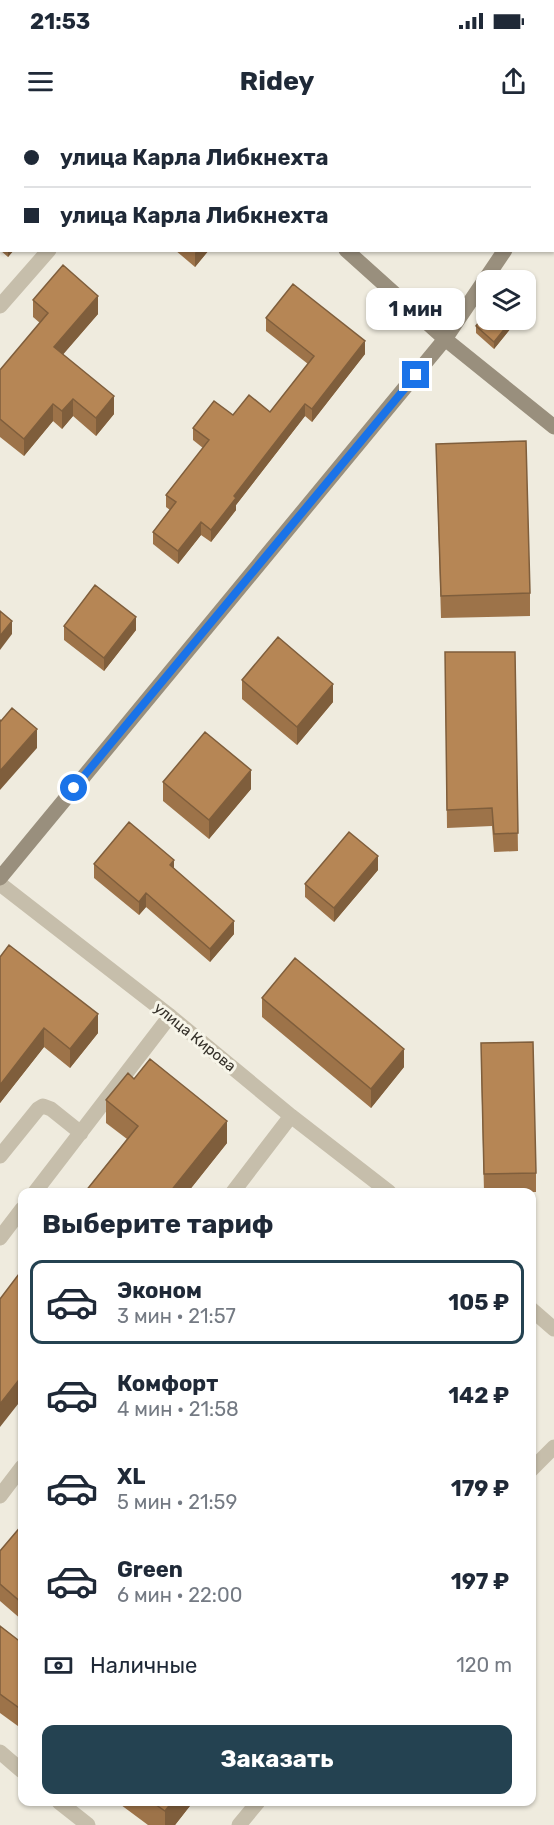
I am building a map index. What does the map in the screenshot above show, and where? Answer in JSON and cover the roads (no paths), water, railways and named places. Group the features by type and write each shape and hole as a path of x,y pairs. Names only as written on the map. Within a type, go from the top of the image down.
{"street":[{"path":"0,306 47,252"},
{"path":"348,252 445,339 554,427"},
{"path":"0,878 445,339 504,252"},
{"name":"улица Кирова","path":"0,884 170,1016 291,1116 384,1188"},
{"path":"38,1188 170,1016"},
{"path":"0,1156 38,1109 43,1106 51,1109 81,1133"},
{"path":"236,1188 291,1116"},
{"path":"0,1238 18,1214"},
{"path":"536,1313 554,1329"},
{"path":"536,1465 554,1447"},
{"path":"0,1496 18,1472"},
{"path":"0,1752 18,1768"},
{"path":"65,1806 88,1825"},
{"path":"239,1825 255,1806"}]}
